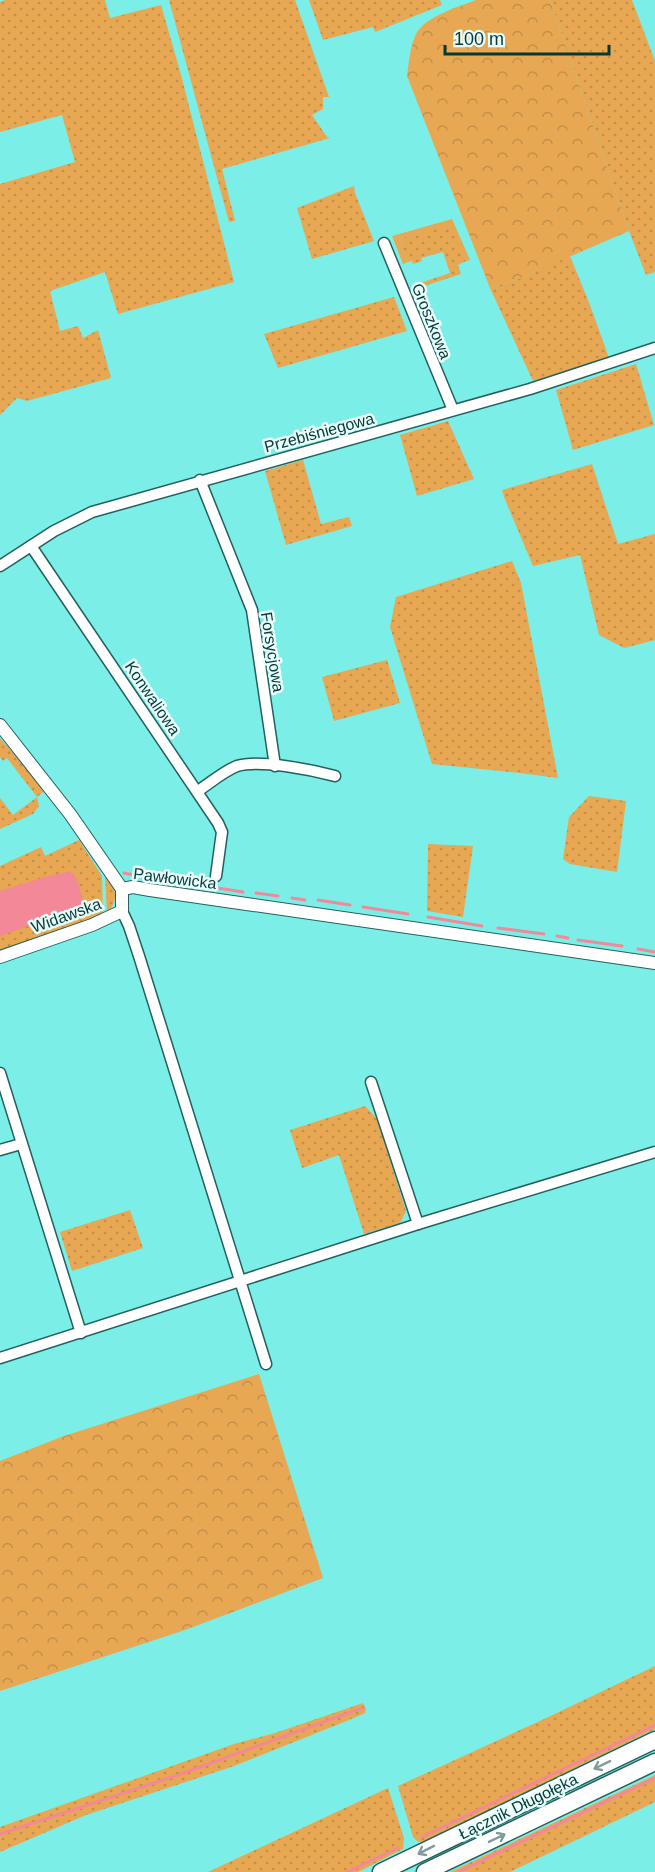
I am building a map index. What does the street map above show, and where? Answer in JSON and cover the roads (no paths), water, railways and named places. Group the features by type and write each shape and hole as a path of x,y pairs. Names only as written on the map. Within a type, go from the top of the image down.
{"main road":[{"name":"Łącznik Długołęka","path":"381,1872 655,1740"},
{"name":"Łącznik Długołęka","path":"425,1872 655,1762"}],"street":[{"name":"Groszkowa","path":"384,243 453,410"},
{"name":"Przebiśniegowa","path":"0,566 54,531 92,512 530,389 655,348"},
{"name":"Forsycjowa","path":"200,480 252,610 275,766"},
{"name":"Konwaliowa","path":"31,546 218,822 222,832 216,876"},
{"name":"Pawłowicka","path":"0,725 70,814 122,889 133,887 655,963"},
{"path":"198,791 235,767 248,763 335,776"},
{"name":"Widawska","path":"0,957 92,925 122,911 122,889"},
{"path":"122,911 140,956 266,1364"},
{"path":"0,1073 81,1333"},
{"path":"371,1082 418,1224"},
{"path":"0,1150 21,1144"},
{"path":"0,1358 418,1224 655,1152"}],"waterway":[{"path":"124,873 144,877"},
{"path":"160,879 243,892"},
{"path":"256,893 278,896"},
{"path":"292,898 305,900"},
{"path":"318,900 350,905"},
{"path":"363,907 408,914"},
{"path":"428,917 482,926"},
{"path":"498,928 544,934"},
{"path":"557,936 568,938"},
{"path":"578,940 622,946"},
{"path":"638,949 655,952"},
{"path":"0,1834 175,1776 362,1708"},
{"path":"422,1837 655,1725"},
{"path":"458,1872 655,1778"},
{"path":"347,1872 398,1848"}]}
